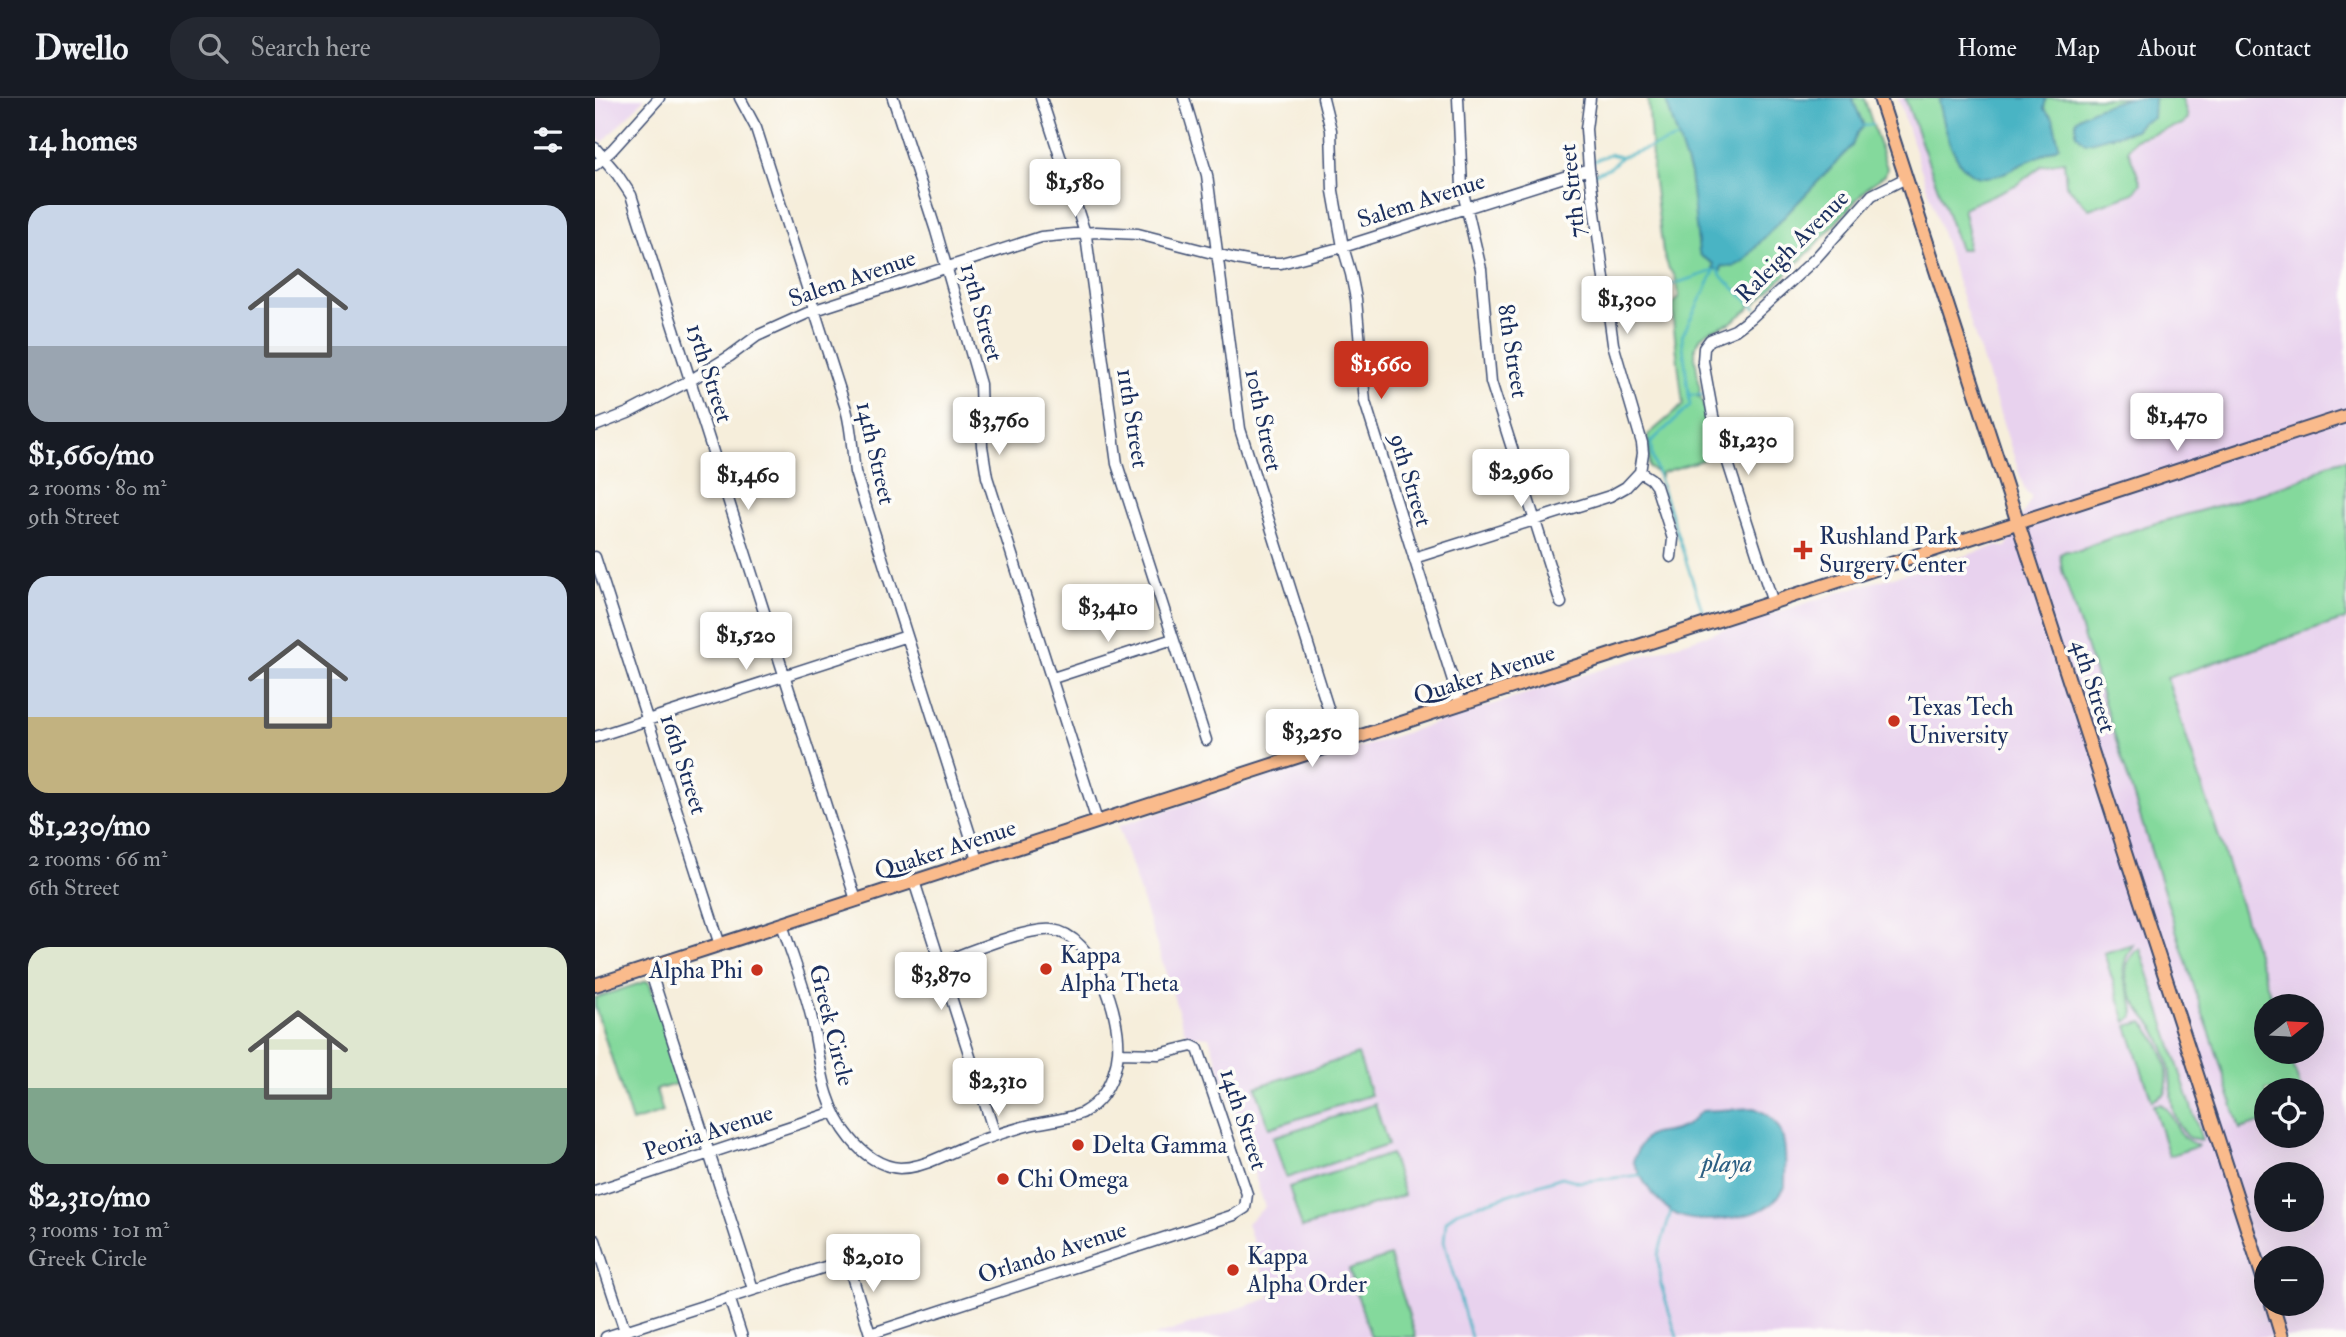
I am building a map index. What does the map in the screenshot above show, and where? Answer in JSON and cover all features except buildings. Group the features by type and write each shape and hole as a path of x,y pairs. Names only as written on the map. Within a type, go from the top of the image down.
{"main road":[{"name":"4th Street","path":"1880,98 2254,1250"},
{"name":"Quaker Avenue","path":"595,985 2346,416"},
{"path":"2276,1316 2282,1337"}],"street":[{"path":"599,161 659,98"},
{"name":"14th Street","path":"740,98 756,128 851,427 855,472 978,860"},
{"name":"13th Street","path":"893,98 947,268 980,384 982,446 987,477 1097,821"},
{"name":"11th Street","path":"1041,98 1085,233 1117,464 1206,740"},
{"name":"10th Street","path":"1184,98 1207,175 1240,429 1339,743"},
{"name":"9th Street","path":"1323,98 1331,130 1333,191 1342,247 1352,274 1356,299 1366,402 1460,703"},
{"name":"8th Street","path":"1458,98 1462,188 1481,269 1491,382 1561,603"},
{"name":"7th Street","path":"1590,98 1586,129 1589,169 1615,356 1642,443 1640,472"},
{"name":"15th Street","path":"595,148 599,161 623,181 631,195 856,900"},
{"name":"Salem Avenue","path":"595,426 628,413 691,380 757,336 814,310 1041,237 1085,233 1138,234 1258,263 1281,263 1342,247 1589,169"},
{"name":"Raleigh Avenue","path":"1773,603 1713,416 1703,361 1704,348 1710,340 1735,330 1751,318 1815,259 1872,195 1906,178"},
{"path":"1414,558 1610,496 1626,487 1640,472 1656,486 1673,539 1671,557"},
{"name":"16th Street","path":"595,557 720,944"},
{"path":"595,737 907,636"},
{"path":"1053,678 1173,639"},
{"path":"914,881 995,1135"},
{"name":"Greek Circle","path":"782,924 812,1020 823,1085 834,1112 851,1140 864,1152 886,1165 899,1168 928,1163 995,1135 1083,1112 1101,1097 1111,1082 1118,1053 1114,1011 1107,988 1084,951 1065,934 1054,930 1031,932 941,962"},
{"path":"649,967 753,1289"},
{"name":"14th Street","path":"1118,1053 1159,1054 1193,1046 1200,1052 1248,1194 1245,1208"},
{"name":"Peoria Avenue","path":"595,1191 834,1112"},
{"name":"Orlando Avenue","path":"871,1335 1234,1215 1245,1208"},
{"path":"595,1240 625,1331"},
{"path":"611,1336 846,1260 871,1335"},
{"path":"729,1297 742,1337"}],"shaded area":[{"path":"595,98 645,98 602,143 595,135"},
{"name":"Texas Tech University","path":"1898,98 2346,98 2346,1337 1152,1337 1270,1298 1247,1223 1265,1207 1209,1037 1186,1035 1118,826 1852,588 1997,546 2006,547 2032,497 2025,491"}],"green space":[{"path":"1648,98 1864,98 1887,168 1885,175 1869,186 1812,249 1756,303 1750,301 1750,308 1730,323 1701,337 1695,348 1700,391 1697,396 1701,398 1717,455 1661,473 1661,476 1649,467 1648,435 1683,405 1673,320 1673,304 1679,296 1675,276 1669,269 1663,252 1653,174"},
{"path":"1905,98 2182,98 2188,118 2183,124 2135,139 2128,150 2141,183 2134,193 2089,209 2066,185 2064,161 2041,166 2018,184 1963,208 1968,230 1967,249 1960,249"},
{"path":"2346,459 2346,619 2167,678 2270,994 2254,994 2254,1064 2293,1064 2297,1078 2254,1078 2254,1125 2240,1129 2062,570 2060,554 2080,551 2146,526 2266,492 2304,478 2328,464"},
{"path":"2133,944 2124,966 2134,1011 2133,1017 2126,1022 2104,953"},
{"path":"2140,948 2202,1140 2189,1138 2175,1117 2165,1051 2157,1031 2139,1009 2129,989 2127,965 2132,955"},
{"path":"647,981 682,1082 656,1090 663,1112 632,1122 595,1007 595,998"},
{"path":"2143,1022 2160,1046 2166,1065 2165,1094 2152,1101 2127,1026"},
{"path":"1358,1054 1371,1095 1269,1128 1256,1087"},
{"path":"1375,1104 1388,1145 1286,1178 1273,1137"},
{"path":"2160,1104 2167,1110 2184,1137 2198,1146 2169,1156 2153,1105"},
{"path":"1391,1154 1404,1195 1302,1228 1289,1187"},
{"path":"1390,1256 1416,1337 1371,1337 1349,1270"}],"water":[{"path":"1665,98 1852,98 1864,126 1857,133 1852,146 1744,261 1733,267 1722,266 1721,271 1713,268 1714,264 1699,252 1690,174"},
{"path":"1944,98 2046,98 2044,109 2053,118 2059,146 2000,175 1983,177 1973,174 1965,168 1952,148 1939,101"},
{"path":"2128,98 2154,98 2153,118 2142,122 2135,130 2085,143 2076,134 2076,120 2081,116"},
{"name":"playa","path":"1754,1108 1774,1122 1783,1140 1785,1187 1773,1202 1750,1214 1707,1220 1681,1217 1659,1201 1633,1161 1644,1140 1654,1134 1685,1126 1702,1111"}],"waterway":[{"path":"1864,126 1873,124"},
{"path":"1592,162 1609,154 1621,157 1677,139"},
{"path":"1593,174 1611,167 1620,158"},
{"path":"1703,613 1652,456 1651,442 1690,406 1682,336 1715,270"},
{"path":"1718,270 1722,277 1756,308"},
{"path":"1623,301 1713,271"},
{"path":"1689,395 1705,395"},
{"path":"1471,1337 1444,1242 1446,1222 1456,1212 1562,1177 1580,1182 1640,1175"},
{"path":"1671,1211 1658,1255 1661,1285 1677,1337"}],"place":[{"name":"Rushland Park Surgery Center","path":"1803,550"},
{"name":"Texas Tech University","path":"1894,721"},
{"name":"Kappa Alpha Theta","path":"1046,969"},
{"name":"Alpha Phi","path":"757,970"},
{"name":"Delta Gamma","path":"1078,1145"},
{"name":"Chi Omega","path":"1003,1179"},
{"name":"Kappa Alpha Order","path":"1233,1270"}]}
